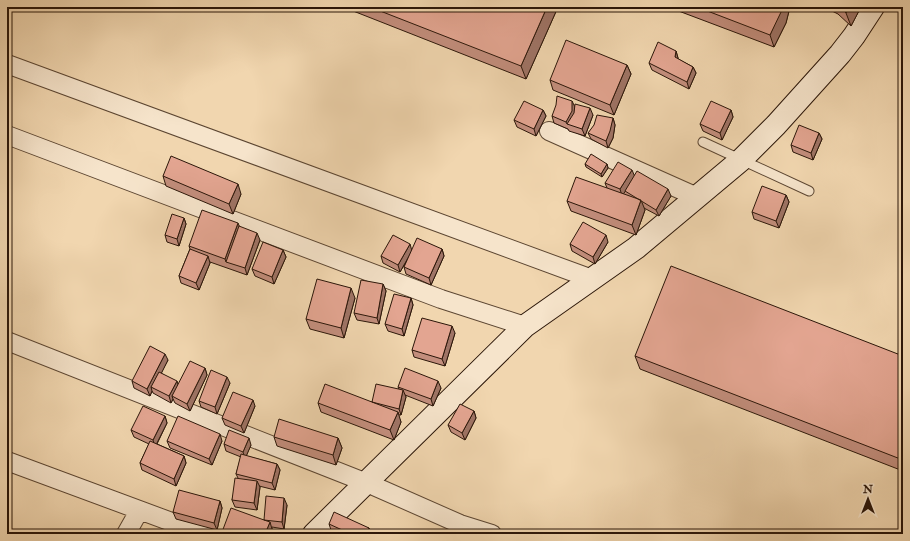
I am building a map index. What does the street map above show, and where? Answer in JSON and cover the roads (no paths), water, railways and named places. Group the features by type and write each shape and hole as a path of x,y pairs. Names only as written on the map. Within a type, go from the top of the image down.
{"street":[{"path":"314,534 525,326 636,248 741,160 776,125 840,54 873,7"},
{"path":"7,64 592,279"},
{"path":"549,131 697,197"},
{"path":"7,135 441,299 525,326"},
{"path":"7,341 367,483 460,524 492,534"},
{"path":"7,461 204,534"},
{"path":"126,534 139,511"}],"lane":[{"path":"703,142 809,191"}]}
